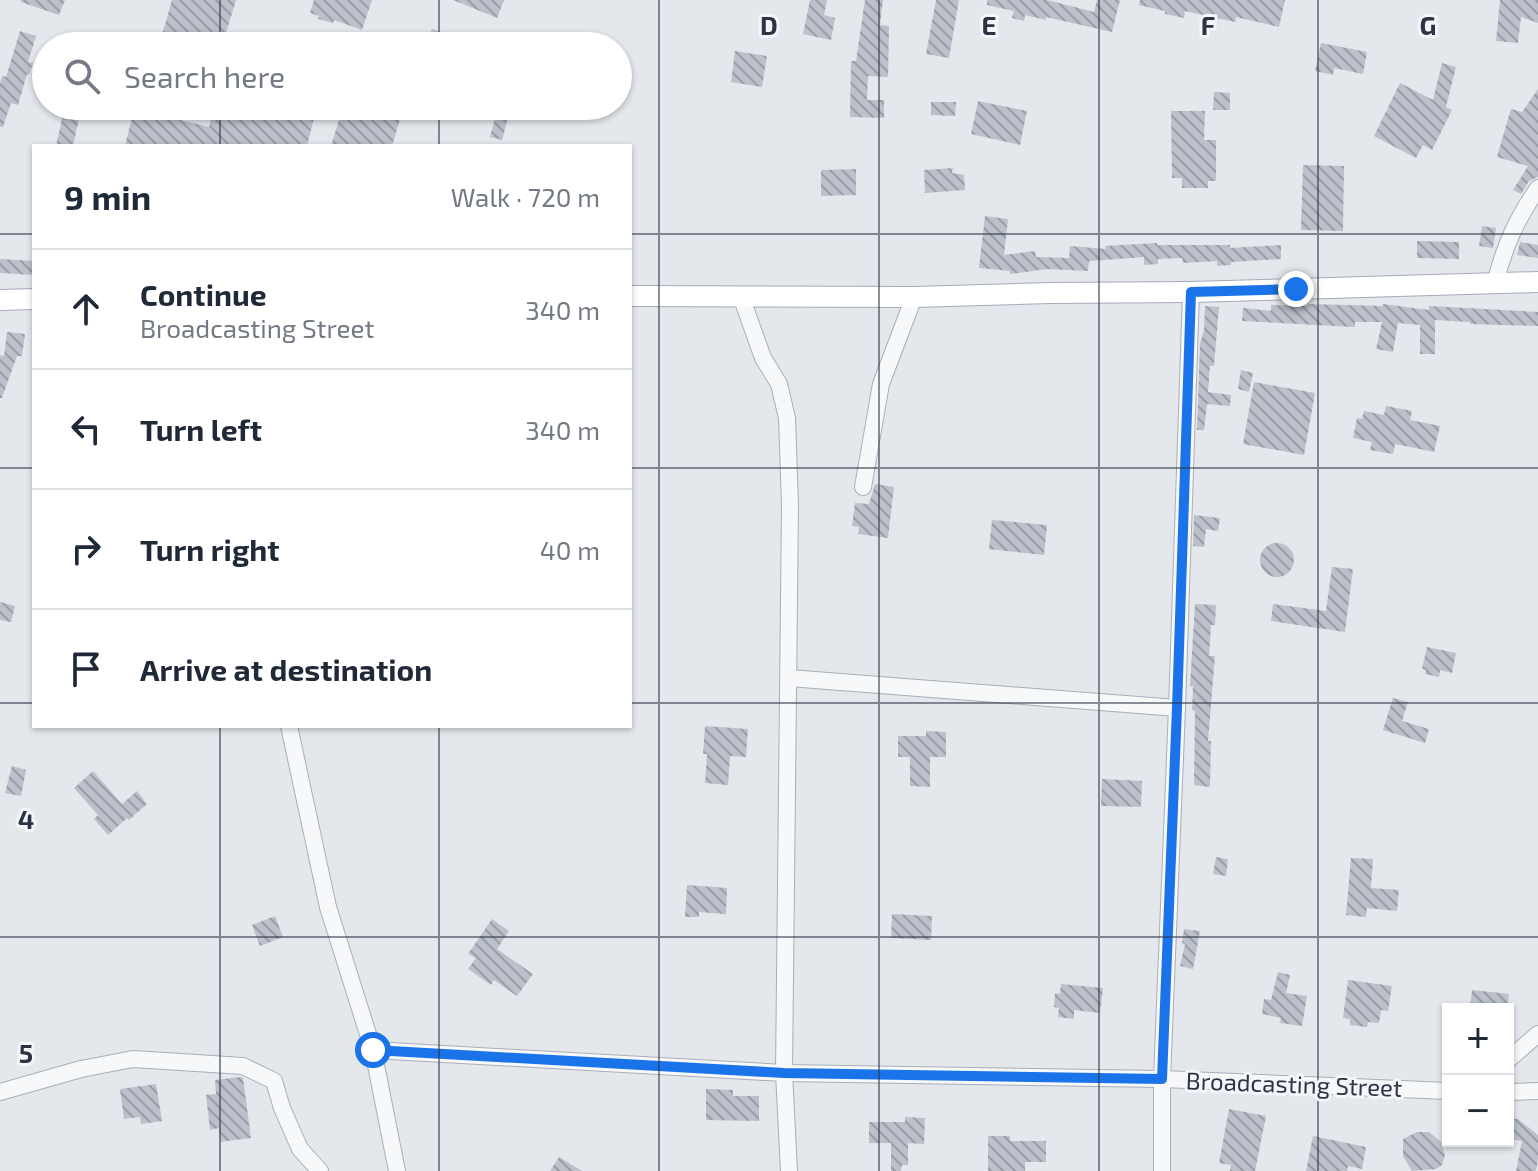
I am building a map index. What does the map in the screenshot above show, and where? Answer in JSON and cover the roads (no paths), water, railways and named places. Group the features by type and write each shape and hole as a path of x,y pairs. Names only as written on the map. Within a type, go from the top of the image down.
{"main road":[{"path":"632,296 914,297 1538,282"},
{"path":"0,300 32,299"}],"street":[{"path":"1495,283 1501,257 1519,216 1538,188"},
{"path":"1162,1171 1162,1079 1191,292"},
{"path":"741,296 763,358 779,384 787,418 790,505 784,1073 789,1171"},
{"path":"863,487 881,384 914,297"},
{"path":"789,678 1177,708"},
{"path":"289,728 328,907 373,1050 397,1171"},
{"path":"1514,1055 1538,1034"},
{"name":"Broadcasting Street","path":"373,1050 784,1073 1162,1079 1442,1091"},
{"path":"0,1092 81,1069 133,1059 243,1066 274,1081 300,1149 320,1171"},
{"path":"1514,1092 1538,1091"}]}
